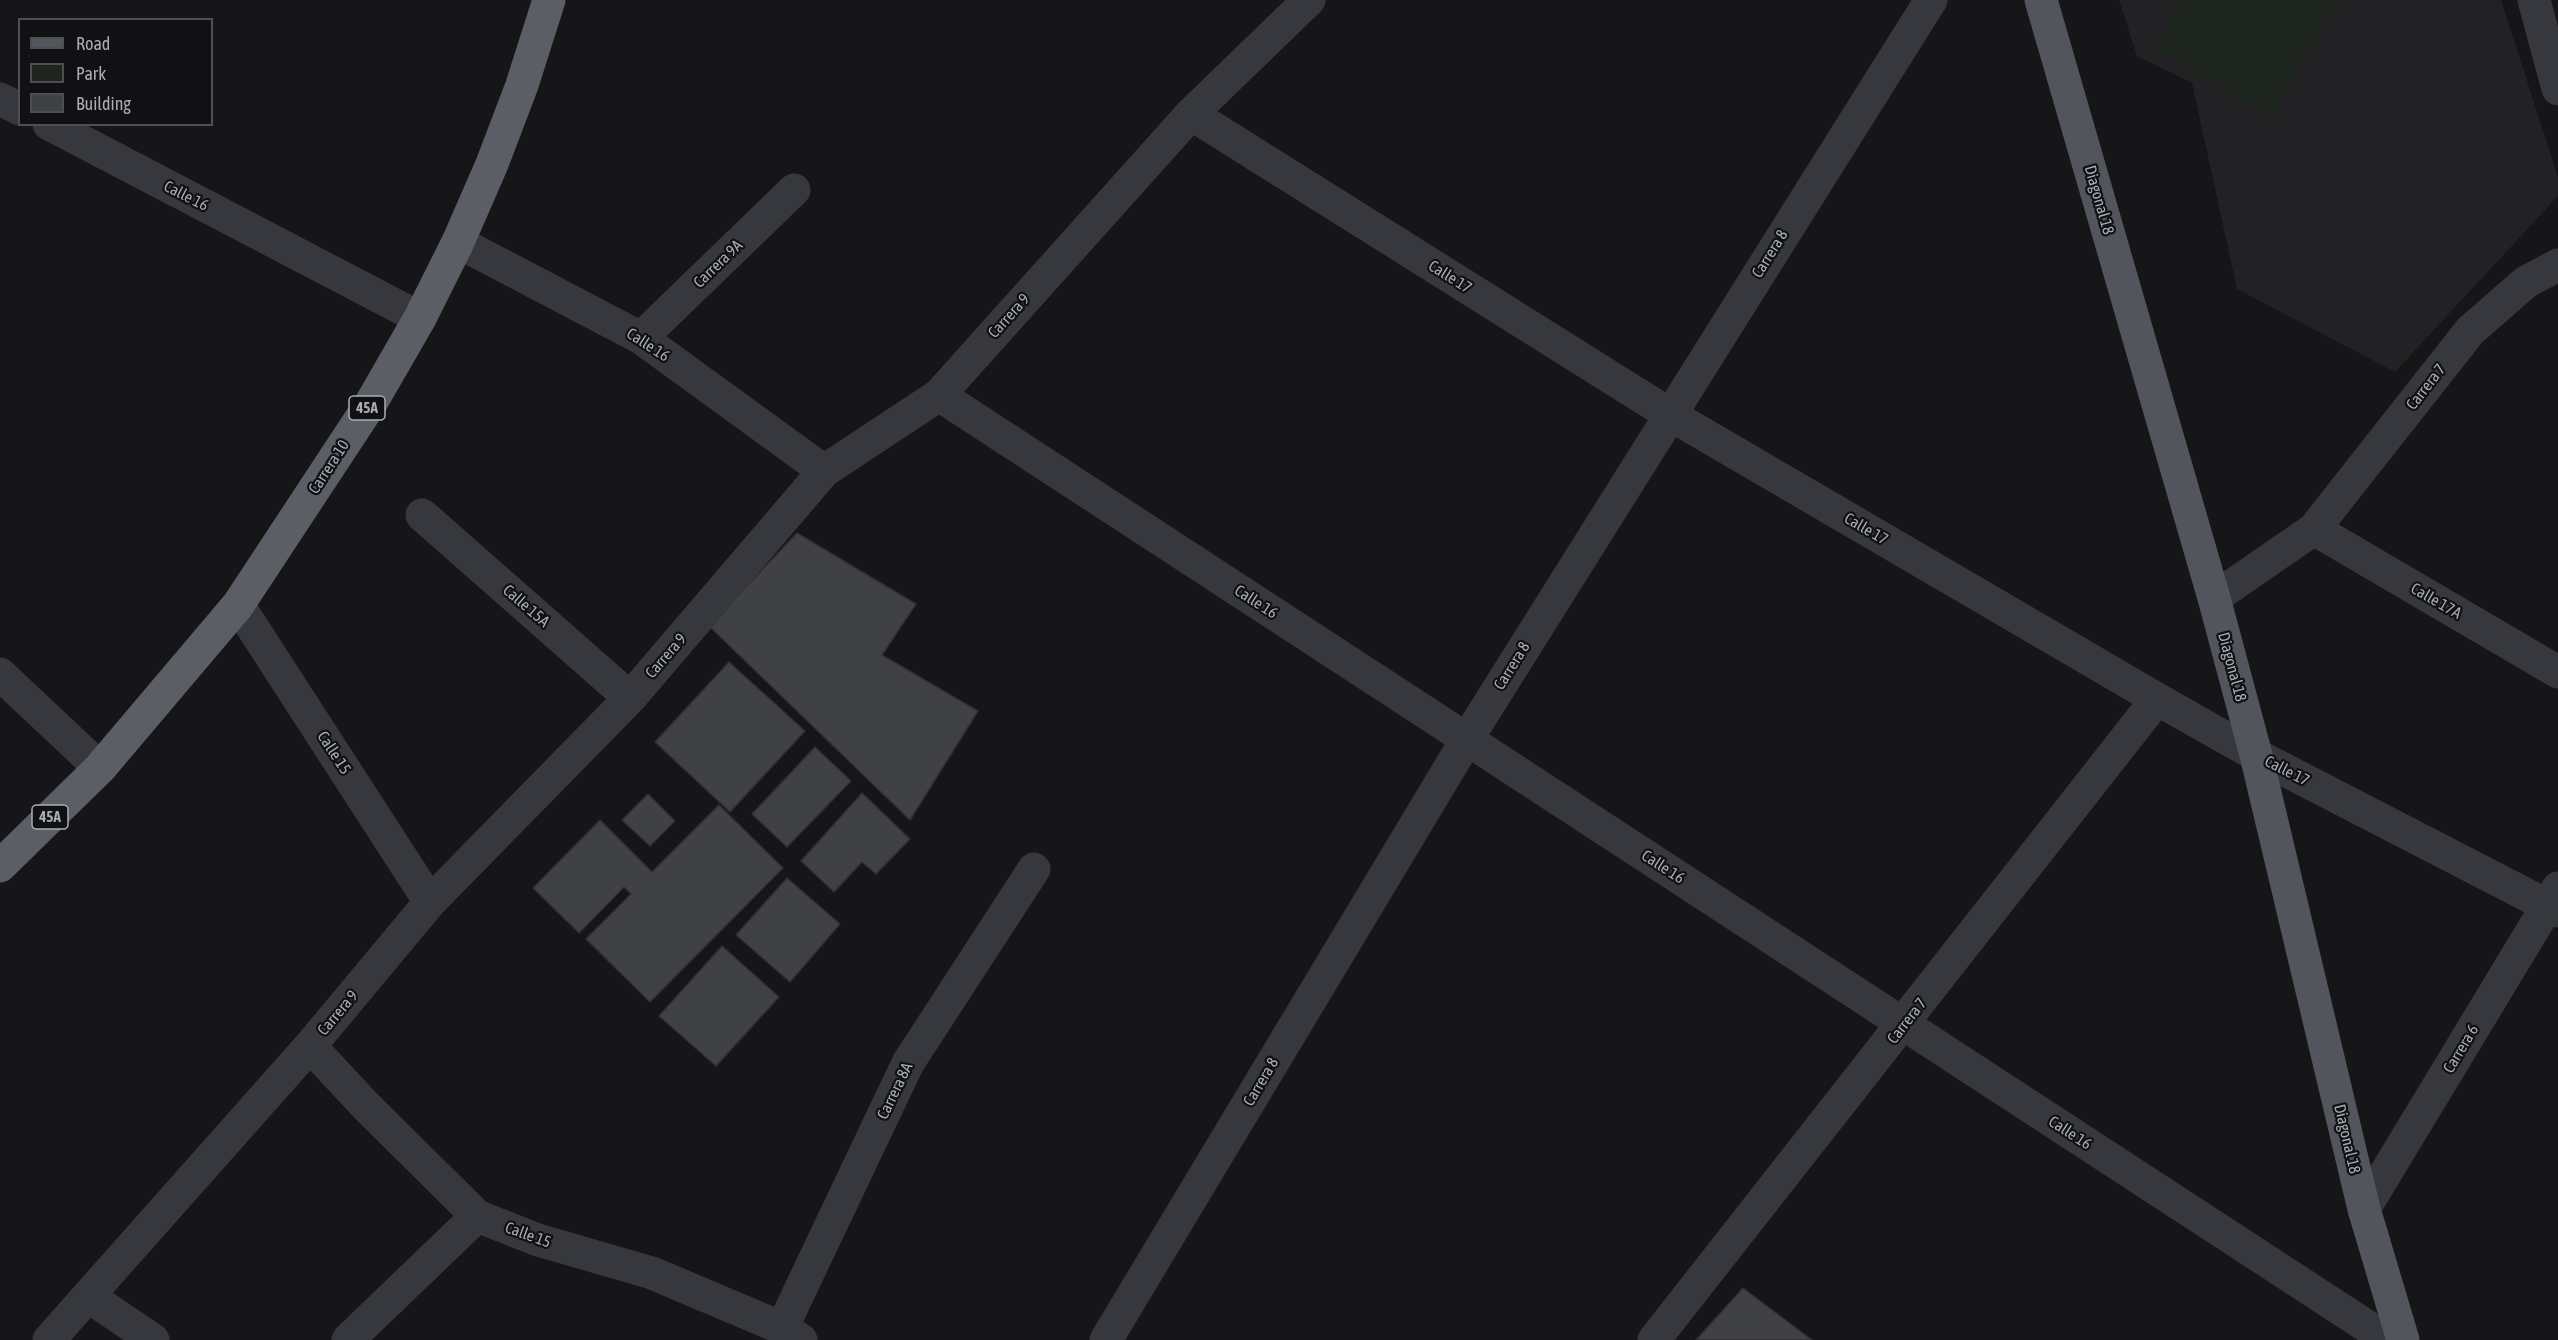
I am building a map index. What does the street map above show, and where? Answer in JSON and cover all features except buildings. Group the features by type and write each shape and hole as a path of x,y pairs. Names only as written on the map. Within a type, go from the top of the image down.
{"highway":[{"name":"Carrera 10","path":"0,866 100,768 238,604 371,403 420,318 458,242 510,115 549,0"}],"main road":[{"name":"Diagonal 18","path":"2041,0 2214,598 2256,755 2364,1209 2403,1340"}],"street":[{"name":"Carrera 9","path":"49,1340 310,1046 430,902 630,698 824,471 939,395 1191,114 1309,0"},
{"name":"Carrera 8","path":"1106,1340 1467,739 1931,0"},
{"path":"2543,3 2558,89"},
{"path":"0,99 18,108"},
{"name":"Calle 17","path":"1191,114 1669,414 2157,699 2256,755 2554,902"},
{"name":"Calle 16","path":"52,126 420,318"},
{"name":"Carrera 9A","path":"641,338 794,190"},
{"name":"Calle 16","path":"458,242 641,338 824,471"},
{"name":"Carrera 7","path":"2214,598 2314,530 2470,331 2526,282 2558,265"},
{"name":"Calle 16","path":"939,395 2388,1340"},
{"name":"Calle 15A","path":"422,515 630,698"},
{"name":"Calle 17A","path":"2314,530 2558,672"},
{"name":"Calle 15","path":"238,604 430,902"},
{"path":"0,674 100,768"},
{"name":"Carrera 7","path":"1654,1340 2157,699"},
{"name":"Carrera 8A","path":"791,1334 908,1063 1034,869"},
{"name":"Carrera 6","path":"2364,1209 2554,902"},
{"name":"Calle 15","path":"310,1046 366,1106 477,1216 538,1240 652,1273 791,1334"},
{"path":"348,1340 477,1216"},
{"path":"88,1296 153,1340"}],"shaded area":[{"path":"2119,0 2501,0 2558,177 2558,196 2395,372 2237,289 2192,83 2137,56"}],"green space":[{"path":"2180,0 2338,0 2274,116 2153,49"}]}
